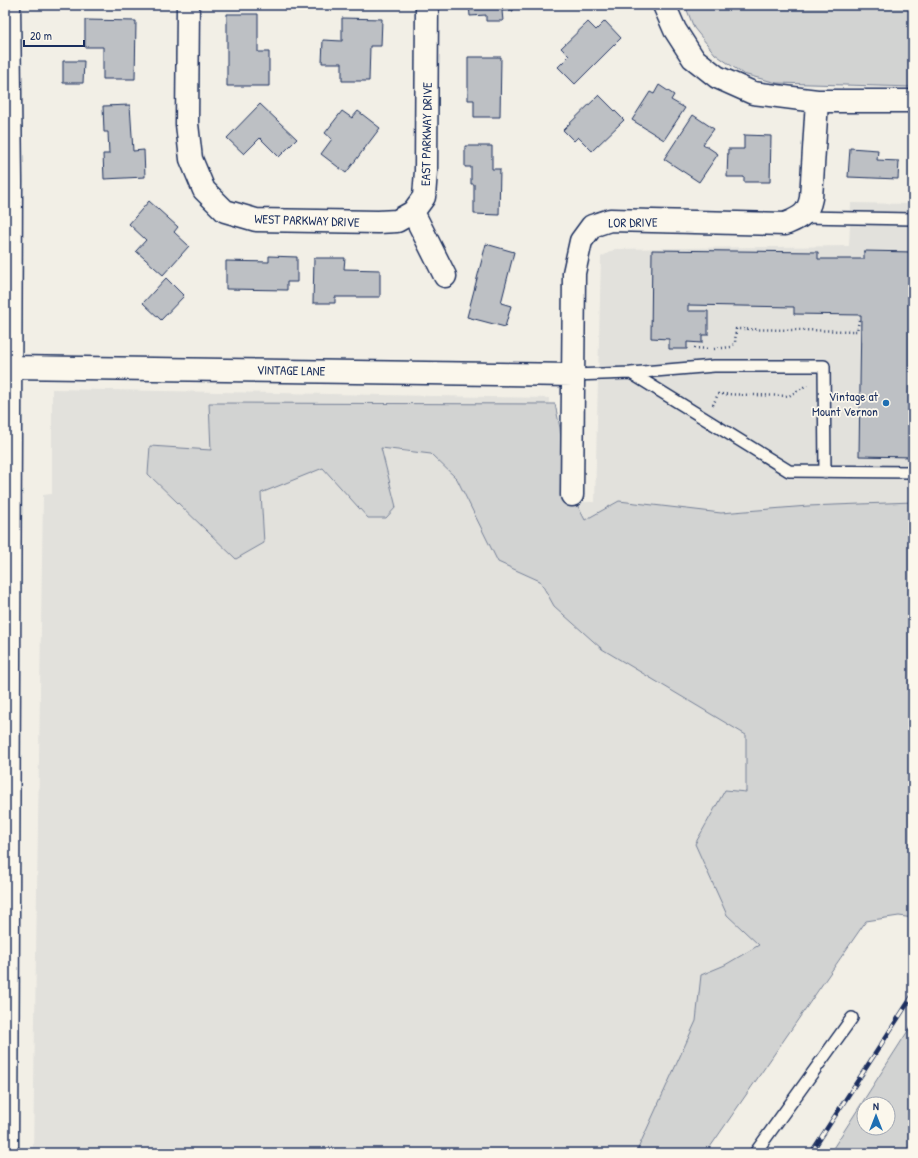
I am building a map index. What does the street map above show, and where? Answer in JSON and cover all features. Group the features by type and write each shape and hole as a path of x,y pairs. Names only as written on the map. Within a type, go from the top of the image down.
{"street":[{"path":"7,1153 7,417 10,367 8,182 9,5"},
{"name":"WEST PARKWAY DRIVE","path":"188,5 187,124 191,159 204,190 225,211 256,220 378,222 397,221 413,212"},
{"name":"EAST PARKWAY DRIVE","path":"413,212 424,197 426,171 428,5"},
{"path":"664,5 675,30 693,58 717,77 753,93 817,101 913,101"},
{"path":"802,217 810,204 811,198 817,101"},
{"path":"413,212 445,276"},
{"name":"LOR DRIVE","path":"572,495 574,273 581,241 592,226 610,220 785,224 802,217"},
{"name":"VINTAGE LANE","path":"10,367 573,374"}],"lane":[{"path":"802,217 913,219"},
{"path":"573,374 631,373 714,366 824,366 825,472"},
{"path":"631,373 789,472 913,472"},
{"path":"755,1153 852,1018"}],"path":[{"path":"694,348 710,349 731,347 736,343 736,329 857,331 859,320"},
{"path":"703,418 712,406 718,394 790,396 807,385"}],"shaded area":[{"path":"685,5 913,5 913,87 777,83 743,74 715,54 694,28"},
{"path":"851,203 913,204 913,793 689,1153 33,1153 43,495 52,494 52,389 549,398 549,501 595,502 601,257 615,249 849,246"},
{"path":"209,403 555,404 560,428 564,479 585,520 619,501 721,513 808,506 913,502 913,918 899,916 866,921 706,1153 636,1153 696,1021 701,975 725,965 759,945 727,915 695,844 725,790 746,792 746,735 602,649 554,606 540,581 498,562 457,479 431,454 381,448 396,507 386,518 368,518 323,468 261,493 264,543 236,559 148,474 150,446 211,450"},
{"path":"913,1023 913,1153 830,1153 856,1112 856,1136 896,1136 896,1096 866,1096"}],"building":[{"path":"469,5 513,5 513,11 502,11 503,21 486,21 486,15 470,16"},
{"path":"227,14 258,14 258,52 269,52 269,86 227,86"},
{"path":"342,18 382,19 381,46 370,46 369,81 342,81 342,63 322,63 323,40 342,41"},
{"path":"85,20 136,21 135,79 103,79 103,47 85,47"},
{"path":"605,21 621,38 575,84 558,67 569,56 561,48 588,22 596,30"},
{"path":"468,57 501,57 500,117 474,117 474,100 468,100"},
{"path":"63,61 84,61 83,83 63,83"},
{"path":"659,85 674,95 671,100 685,108 664,140 632,120 650,92 654,94"},
{"path":"599,95 624,120 592,151 578,137 574,141 563,130"},
{"path":"260,104 297,139 279,157 260,138 244,154 227,138"},
{"path":"130,105 133,151 144,150 145,177 104,179 103,154 109,154 108,132 104,132 103,106"},
{"path":"342,111 352,118 358,111 380,128 346,173 321,154 332,139 325,133"},
{"path":"693,115 714,129 703,144 718,154 699,182 664,159"},
{"path":"744,135 771,136 770,182 744,182 744,177 727,177 728,149 744,149"},
{"path":"910,144 913,144 913,191 910,191"},
{"path":"465,146 492,146 492,169 500,169 499,215 474,214 474,184 471,184 471,167 465,167"},
{"path":"850,148 878,150 877,160 899,161 898,179 848,177"},
{"path":"149,201 178,227 174,232 189,246 163,275 136,251 146,240 129,224"},
{"path":"486,244 514,252 501,303 511,306 505,327 467,317"},
{"name":"Vintage at Mount Vernon","path":"652,250 818,252 818,259 864,259 864,251 913,252 913,457 859,456 861,315 794,314 794,307 688,305 688,311 708,311 708,335 702,335 702,343 687,342 687,349 669,349 669,339 651,338"},
{"path":"269,256 297,257 297,282 287,282 287,290 226,289 226,261 269,262"},
{"path":"314,258 345,258 344,269 380,270 380,297 335,297 335,303 313,303"},
{"path":"166,278 184,296 161,320 143,303"}],"railway":[{"path":"811,1153 913,995"}],"place":[{"name":"Vintage at Mount Vernon","path":"886,403"}]}
